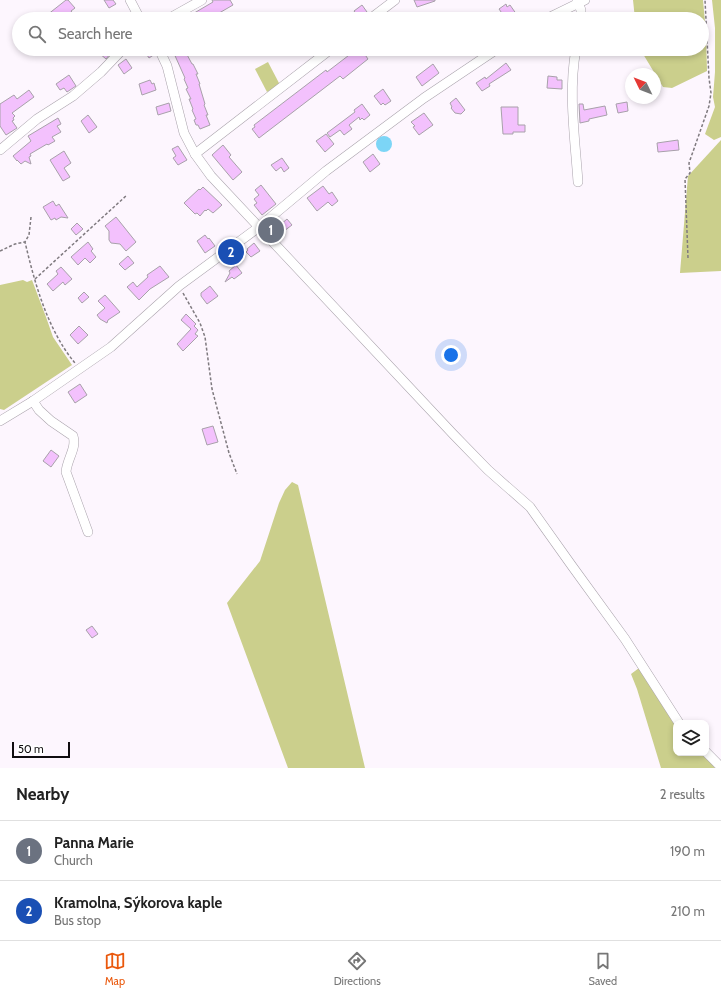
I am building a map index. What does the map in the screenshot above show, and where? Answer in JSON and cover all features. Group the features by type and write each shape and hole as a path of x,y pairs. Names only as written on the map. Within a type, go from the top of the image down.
{"street":[{"path":"130,0 136,12"},
{"path":"181,12 202,0"},
{"path":"379,12 395,0"},
{"path":"559,12 580,1 581,12"},
{"path":"0,150 37,119 73,96 101,72 116,56"},
{"path":"162,56 167,66 184,133 195,154 211,176 453,434 488,470 530,507 625,639 678,720"},
{"path":"195,154 322,56"},
{"path":"0,421 33,401 111,348 179,286 259,227 326,171 424,98 487,56"},
{"path":"575,56 573,104 578,182"},
{"path":"33,401 39,410 51,421 73,436 75,440 67,464 66,472 88,532"},
{"path":"709,755 721,767"}],"path":[{"path":"705,0 706,12"},
{"path":"688,258 685,180 690,174 689,163 709,106 711,93 708,56"},
{"path":"35,279 127,195"},
{"path":"31,217 29,235 25,242 31,269 52,325 61,343 79,370"},
{"path":"0,251 14,244 25,242"},
{"path":"179,286 200,323 205,337 212,390 229,453 237,474"}],"green space":[{"path":"633,0 703,0 704,12 634,12"},
{"path":"712,0 721,0 721,137 714,140 705,134 715,107 713,97 715,72 715,28"},
{"path":"644,56 707,56 707,71 672,88 663,87 661,84 661,68 652,68"},
{"path":"268,62 280,85 267,92 255,69"},
{"path":"721,140 721,271 680,273 688,176"},
{"path":"23,280 27,282 32,280 53,337 72,365 4,410 0,409 0,285"},
{"path":"292,482 298,485 365,768 288,768 227,603 260,561 279,503 285,490"},
{"path":"643,665 674,720 673,720 673,756 706,756 715,768 661,768 631,674"}],"water":[{"path":"384,136 391,141 392,144 387,151 384,152 377,147 376,144 381,137"}],"building":[{"path":"66,0 68,0 75,8 71,11 72,12 51,12"},
{"path":"104,0 113,0 116,4 109,8"},
{"path":"212,0 230,0 233,5 221,12 196,12 213,2"},
{"path":"414,0 435,0 435,1 417,7"},
{"path":"506,4 507,7 510,5 515,12 501,12 499,9"},
{"path":"362,5 367,12 355,12 354,11"},
{"path":"175,56 188,56 193,64 198,74 196,74 208,115 206,115 210,125 200,129 198,125 196,125 194,120 196,119 189,99 191,99 186,89 188,88 184,79 185,78"},
{"path":"348,56 366,56 368,59 343,79 340,76 259,138 252,129 255,127 254,125 326,70 327,72"},
{"path":"126,59 132,68 124,74 118,65"},
{"path":"506,63 511,70 489,84 490,86 482,91 476,83 485,77 486,79"},
{"path":"433,64 439,73 422,86 416,77"},
{"path":"69,75 76,86 67,92 64,88 60,90 56,84"},
{"path":"548,76 557,77 557,80 562,80 562,89 547,88"},
{"path":"150,80 152,84 154,83 156,90 142,95 139,84"},
{"path":"383,89 391,101 385,105 383,103 381,105 374,96"},
{"path":"29,90 34,97 12,113 15,116 13,118 14,120 12,121 17,128 6,135 0,126 0,104 14,95 17,99"},
{"path":"456,98 465,110 461,114 455,113 451,108 450,103"},
{"path":"625,102 625,104 627,104 628,111 618,113 616,104"},
{"path":"169,103 171,111 158,115 156,107"},
{"path":"362,104 370,115 364,120 362,118 360,120 359,117 349,125 352,129 344,135 340,130 330,137 327,133 355,112 354,110"},
{"path":"579,104 583,104 584,110 605,106 607,115 589,119 589,121 580,123"},
{"path":"501,107 518,107 518,125 525,125 525,132 503,134"},
{"path":"424,113 433,125 419,135 413,127 415,126 411,122"},
{"path":"88,115 97,127 89,133 81,121"},
{"path":"58,118 61,124 57,126 61,132 52,137 55,141 30,154 31,156 29,157 31,164 25,161 21,164 17,161 13,156 31,141 28,136"},
{"path":"326,134 334,144 325,152 316,141"},
{"path":"678,140 679,150 658,152 657,143"},
{"path":"223,145 231,155 229,157 242,172 233,180 212,155"},
{"path":"178,146 187,160 178,165 173,158 176,156 172,149"},
{"path":"64,151 71,163 64,168 70,177 63,181 50,160"},
{"path":"373,154 380,164 370,172 363,162"},
{"path":"282,158 289,168 284,172 281,167 276,171 271,165"},
{"path":"261,185 276,204 262,215 254,205 257,203 254,199 259,195 255,190"},
{"path":"323,186 329,194 332,192 338,201 332,206 328,202 317,211 307,198"},
{"path":"203,187 222,205 213,213 208,209 206,211 205,210 200,216 197,213 195,214 184,203"},
{"path":"53,201 56,206 59,204 68,218 61,217 56,220 55,218 51,220 43,207"},
{"path":"116,217 136,242 126,251 120,244 111,243 109,240 109,231 105,226"},
{"path":"287,219 292,225 284,231 280,225"},
{"path":"77,223 83,229 76,235 71,229"},
{"path":"205,235 215,246 205,253 197,241"},
{"path":"88,242 93,249 91,251 96,257 90,263 85,258 78,265 71,257"},
{"path":"254,243 260,251 251,257 246,252 248,250 247,249"},
{"path":"128,256 134,263 125,270 119,264"},
{"path":"236,265 242,273 234,279 232,277 225,282 230,273 229,271"},
{"path":"160,266 169,277 150,289 139,300 127,287 133,282 137,287 148,277 147,275"},
{"path":"61,267 72,279 65,285 63,282 53,291 47,284 58,274 56,271"},
{"path":"210,286 218,296 207,304 201,296 201,293"},
{"path":"84,292 89,297 82,303 78,298"},
{"path":"105,295 120,312 108,320 107,323 100,319 97,315 105,308 98,301"},
{"path":"186,314 196,324 194,326 198,330 195,334 198,336 183,351 177,344 191,329 181,320"},
{"path":"79,326 88,335 78,344 70,335"},
{"path":"80,384 87,395 75,403 68,392"},
{"path":"213,426 218,442 207,445 202,429"},
{"path":"51,450 59,456 51,467 43,461"},
{"path":"92,626 98,634 92,638 86,630"}],"place":[{"name":"Panna Marie","path":"271,230"},
{"name":"Kramolna, Sýkorova kaple","path":"231,252"}]}
